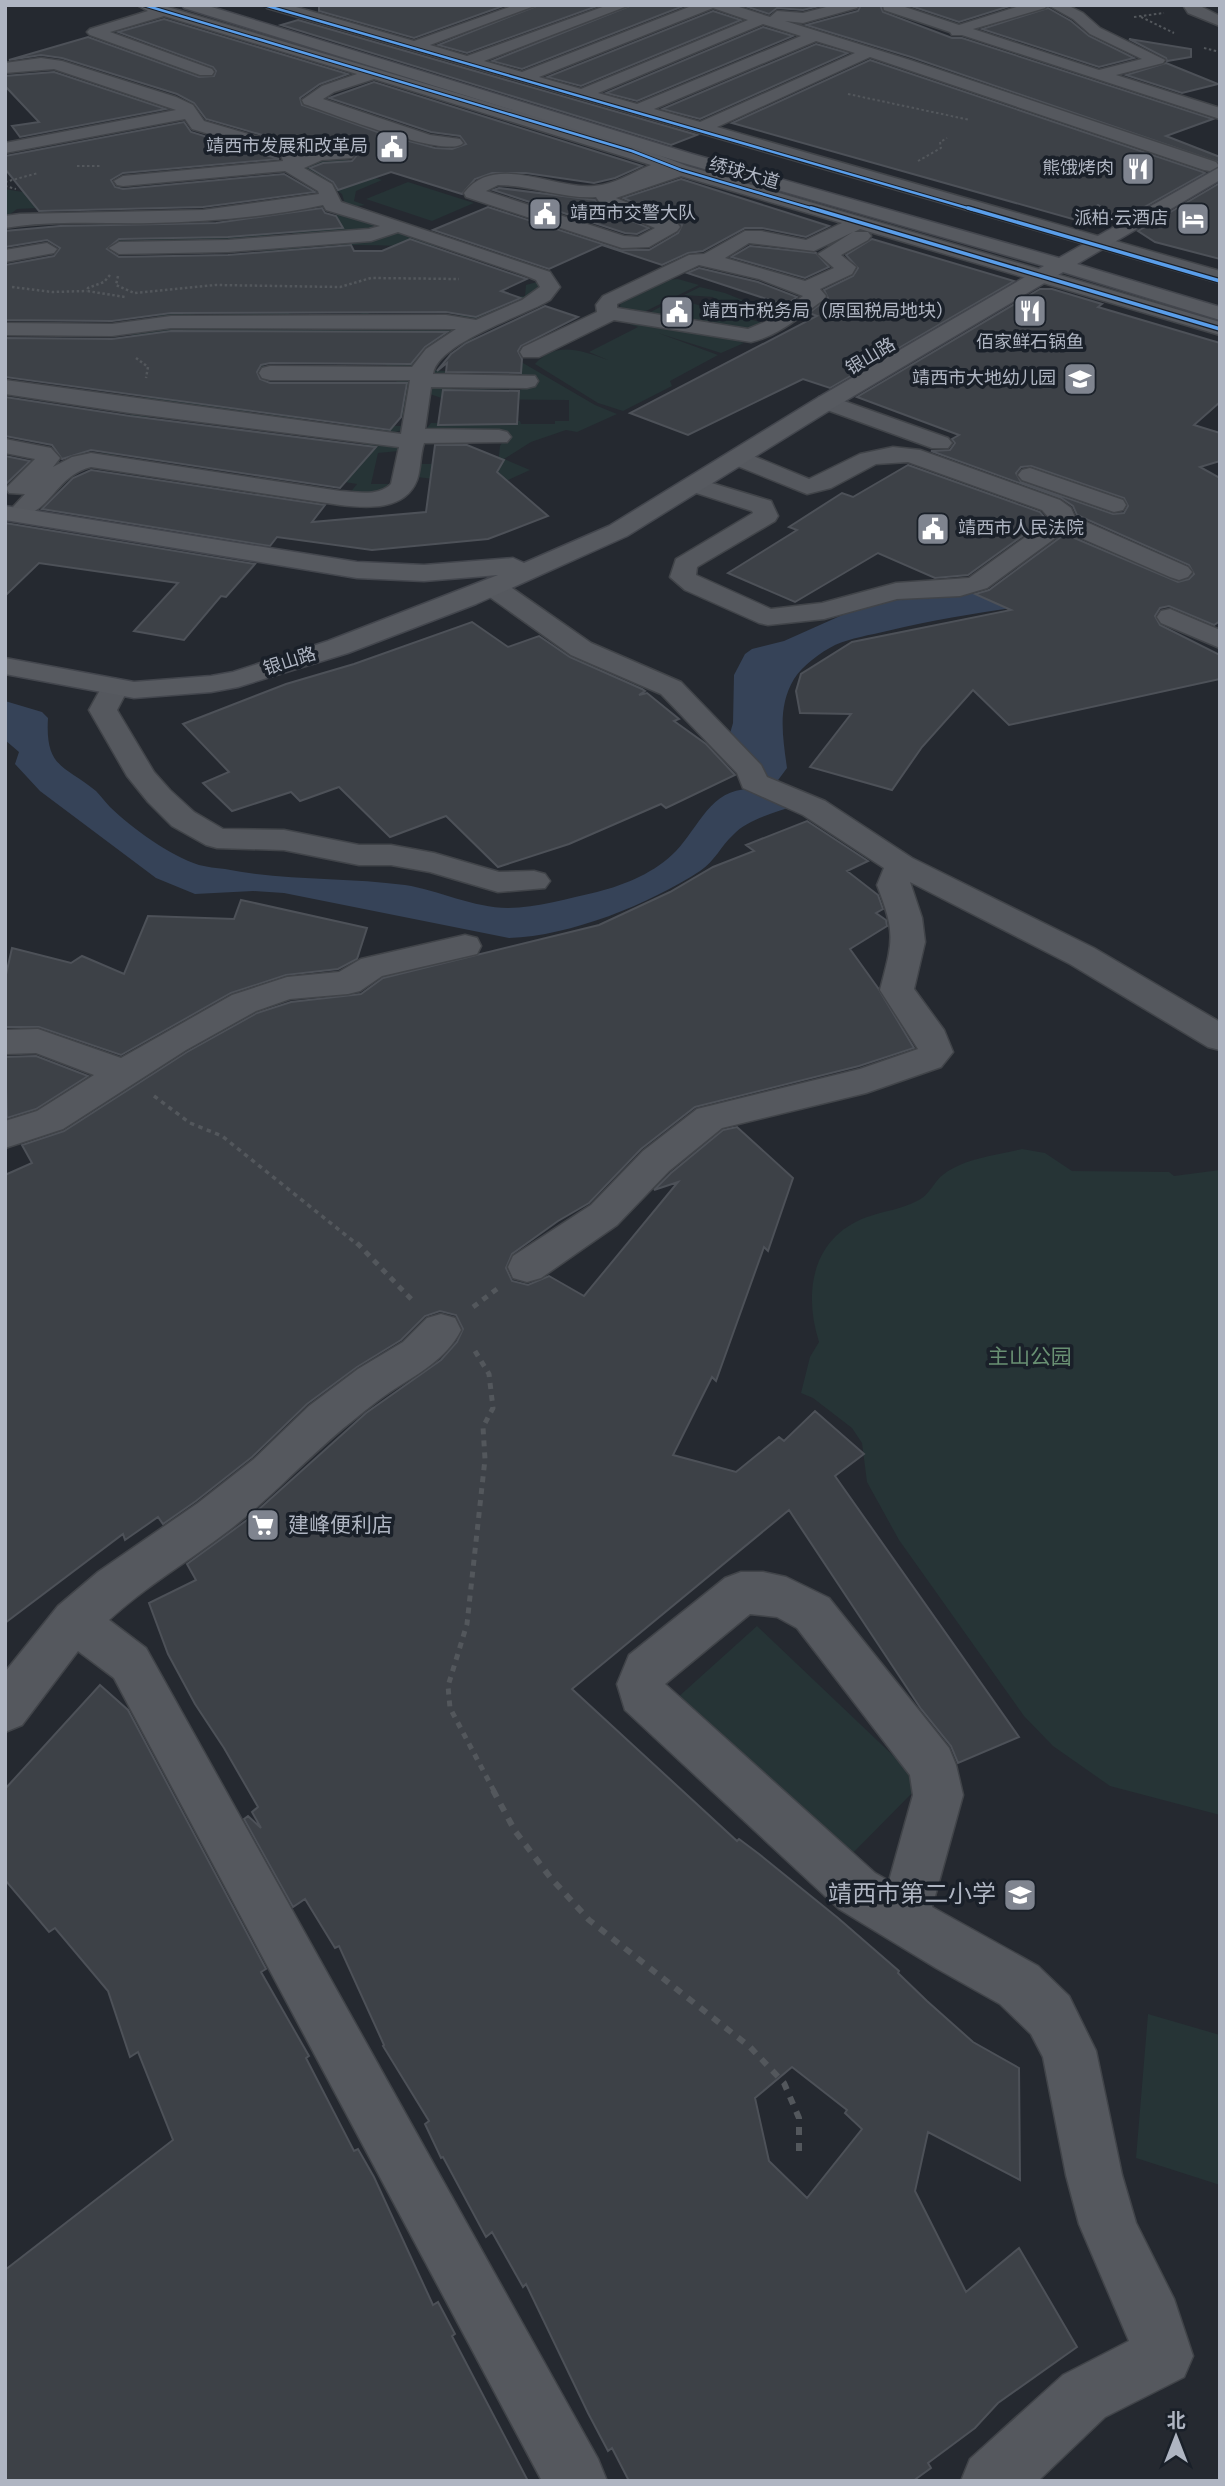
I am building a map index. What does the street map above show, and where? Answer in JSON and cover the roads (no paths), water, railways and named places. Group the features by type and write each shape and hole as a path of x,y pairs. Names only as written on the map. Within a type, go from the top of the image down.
{"main road":[{"name":"绣球大道","path":"240,6 734,142 1062,257"},
{"name":"银山路","path":"5,644 149,671 184,672 218,668 261,656 488,578 522,552 597,519 1170,199 1216,167"},
{"name":"绣球大道","path":"858,215 1062,257 1220,294"},
{"name":"银山路","path":"5,666 115,687 171,689 237,679 408,621 516,566 560,557 618,531 1062,257"},
{"path":"1179,309 1220,314"},
{"name":"银山路","path":"10,505 356,558 446,558 522,552"},
{"name":"银山路","path":"10,505 345,568 488,578"}],"street":[{"path":"144,5 179,10 683,167 858,215 885,231 1220,277"},
{"path":"272,5 521,78 573,96 700,129 734,142 763,128"},
{"path":"414,46 530,5"},
{"path":"465,62 623,5"},
{"path":"521,78 708,5"},
{"path":"717,5 874,53 903,55 1216,167"},
{"path":"741,5 790,18 876,8 961,30 1220,114"},
{"path":"937,37 1040,5"},
{"path":"1055,5 1088,23 1095,32 1157,60 1098,75"},
{"path":"799,30 876,8"},
{"path":"1192,8 1220,22"},
{"path":"179,10 95,32 206,72"},
{"path":"1003,16 1027,24"},
{"path":"573,96 763,19"},
{"path":"636,111 816,35"},
{"path":"700,129 874,53"},
{"path":"839,92 903,55"},
{"path":"5,68 48,63 170,101 187,109 198,125 287,151 292,156 291,165"},
{"path":"380,72 328,89 310,100 428,140 454,143"},
{"path":"57,84 93,76"},
{"path":"5,148 189,113"},
{"path":"123,181 291,165 319,155 346,154"},
{"path":"10,505 77,461 91,460 340,498 376,500 391,497 403,489 422,377 428,357 437,349 478,327 543,297 549,292 549,282 531,271 333,206 326,188 291,165"},
{"path":"683,167 605,198 670,227 642,243 622,242 473,193 485,184 508,180 590,192 683,167"},
{"path":"5,222 58,216 126,218 205,215 329,198"},
{"path":"822,247 858,215"},
{"path":"119,248 228,246 371,235 390,229 393,225"},
{"path":"708,260 745,237 822,247 885,231"},
{"path":"807,288 845,271 844,263 830,257 822,247"},
{"path":"5,256 47,249"},
{"path":"1062,257 1220,329"},
{"path":"531,352 608,313 751,336 796,311 816,296 807,288 708,260 690,260 610,300 606,305 608,313"},
{"path":"667,273 694,280"},
{"path":"770,303 796,311"},
{"path":"5,328 112,330 171,322 446,321 478,327"},
{"path":"270,373 527,381"},
{"path":"5,387 130,406 413,439 499,437"},
{"path":"827,402 1114,505"},
{"path":"5,446 43,453 48,458 10,505"},
{"path":"738,458 797,484 819,486 862,461 896,453 912,455 1051,505 1062,513 1063,521"},
{"path":"695,485 762,506 797,484"},
{"path":"762,506 766,516 685,564 682,571 683,577 694,585 768,617 824,611 896,591 947,590 978,583 1063,521"},
{"path":"1063,521 1179,572"},
{"path":"488,578 581,649 671,688 695,710 716,737 751,771 763,787 814,808 901,865 1082,956 1220,1038"},
{"path":"1170,617 1220,640"},
{"path":"115,687 103,710 142,776 183,819 217,838 284,841 359,855 391,855 498,882 534,881"},
{"path":"527,1267 604,1216 656,1161 710,1118 866,1080 929,1058 936,1052 932,1039 897,990 909,942 906,918 893,886 901,865"},
{"path":"5,1135 50,1120 174,1041 244,1003 287,988 348,983 361,972 373,967 465,946"},
{"path":"5,1042 38,1041 126,1073"},
{"path":"5,1709 75,1621 114,1586 250,1487 324,1419 373,1381 417,1354 441,1330"},
{"path":"903,1920 938,1795 932,1765 813,1613 786,1598 763,1593 741,1593 646,1671 640,1684 642,1694 857,1891 903,1920 1019,1985 1050,2015 1069,2052 1094,2175 1108,2224 1129,2275 1153,2320 1163,2356 1084,2396 992,2481"},
{"path":"75,1621 130,1663 576,2481"}],"water":[{"path":"1007,593 1040,604 944,619 847,640 813,659 794,679 785,700 783,723 787,768 773,787 729,737 733,723 734,675 745,654 752,649 784,641 858,608 910,595"},
{"path":"5,701 42,712 48,718 50,747 59,764 96,791 129,824 188,861 247,873 405,885 495,907 519,908 553,902 608,889 639,877 668,859 716,802 737,790 751,789 768,793 796,805 762,817 739,829 700,871 634,906 583,925 533,936 509,938 284,893 253,891 195,894 156,878 40,791 15,764 19,752 5,740"}],"place":[{"name":"靖西市发展和改革局","path":"392,147"},
{"name":"熊饿烤肉","path":"1138,169"},
{"name":"靖西市交警大队","path":"545,214"},
{"name":"派柏·云酒店","path":"1193,219"},
{"name":"佰家鲜石锅鱼","path":"1030,311"},
{"name":"靖西市税务局（原国税局地块）","path":"677,312"},
{"name":"靖西市大地幼儿园","path":"1080,379"},
{"name":"靖西市人民法院","path":"933,529"},
{"name":"建峰便利店","path":"263,1525"},
{"name":"靖西市第二小学","path":"1020,1895"}],"park label":[{"name":"主山公园","path":"1030,1357"}]}
